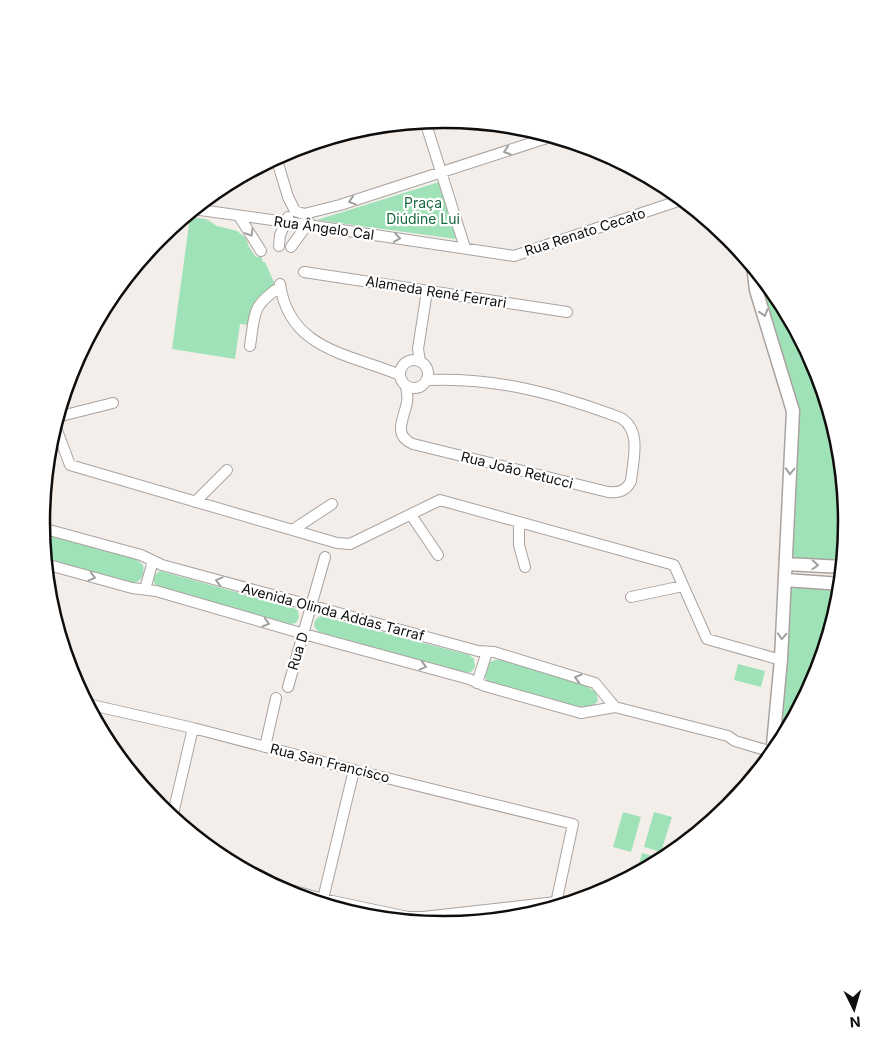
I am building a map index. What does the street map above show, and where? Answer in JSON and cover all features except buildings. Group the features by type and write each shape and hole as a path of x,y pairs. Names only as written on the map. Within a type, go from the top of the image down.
{"main road":[{"path":"755,279 756,290 793,411 781,660 773,741"},
{"path":"786,564 837,567"},
{"path":"785,580 834,583"}],"street":[{"path":"426,128 465,248"},
{"path":"278,165 288,196 297,213 304,214 323,210 541,140"},
{"path":"279,246 280,235 289,213 288,196"},
{"name":"Rua Renato Cecato","path":"514,256 675,202"},
{"name":"Rua Ângelo Cal","path":"202,210 514,256"},
{"path":"291,247 297,236 308,225 313,215 323,210"},
{"path":"239,216 261,251"},
{"name":"Alameda René Ferrari","path":"304,272 567,312"},
{"path":"250,346 256,310 268,295 280,285 288,313 302,331 319,343 351,359 401,372"},
{"path":"416,360 428,291"},
{"path":"416,360 426,366 428,377 423,386 411,388 402,382 401,372 406,363 416,360"},
{"name":"Rua João Retucci","path":"411,388 400,425 402,435 408,442 608,492 615,493 628,488 631,481 634,434 627,421 576,400 533,390 502,384 428,377"},
{"path":"65,415 112,403"},
{"path":"59,439 70,466 294,529 337,543 350,544 440,500 674,565 707,639 781,660"},
{"path":"195,502 227,470"},
{"path":"294,529 332,504"},
{"path":"411,515 438,554"},
{"path":"519,522 519,545 525,567"},
{"name":"Avenida Olinda Addas Tarraf","path":"50,530 141,555 162,565 478,651 494,652 595,683 615,707"},
{"name":"Rua D","path":"288,687 325,557"},
{"path":"145,589 153,561"},
{"name":"Avenida Olinda Addas Tarraf","path":"52,566 132,588 145,589 469,679 485,686 581,713 615,707 728,736 737,735 767,749"},
{"path":"631,597 683,586"},
{"path":"477,682 487,652"},
{"path":"265,747 276,698"},
{"name":"Rua San Francisco","path":"96,706 193,728 573,824 557,900"},
{"path":"174,809 193,728"},
{"path":"324,898 354,770"}],"green space":[{"name":"Praça Diúdine Lui","path":"439,182 456,239 317,220"},
{"path":"193,217 206,219 217,226 237,231 246,238 249,247 256,257 261,256 274,282 273,287 250,325 240,324 235,359 172,349 190,221"},
{"path":"761,287 773,303 798,348 809,371 826,420 836,471 838,496 837,564 796,559 792,554 797,416"},
{"path":"50,534 136,559 143,565 143,572 142,578 132,584 52,564"},
{"path":"160,571 294,608 298,611 299,618 296,623 290,624 160,588 155,584 154,578"},
{"path":"795,586 833,589 826,624 809,673 779,730 790,592"},
{"path":"321,616 469,655 474,659 475,667 471,672 464,673 319,632 315,628 314,623"},
{"path":"500,659 574,680 596,692 598,701 593,706 572,707 488,682 484,676 489,662"},
{"path":"738,664 765,671 761,687 734,680"},
{"path":"623,812 641,817 631,852 613,847"},
{"path":"654,812 672,817 661,852 644,847"},
{"path":"642,853 654,856 642,864 639,866"}]}
